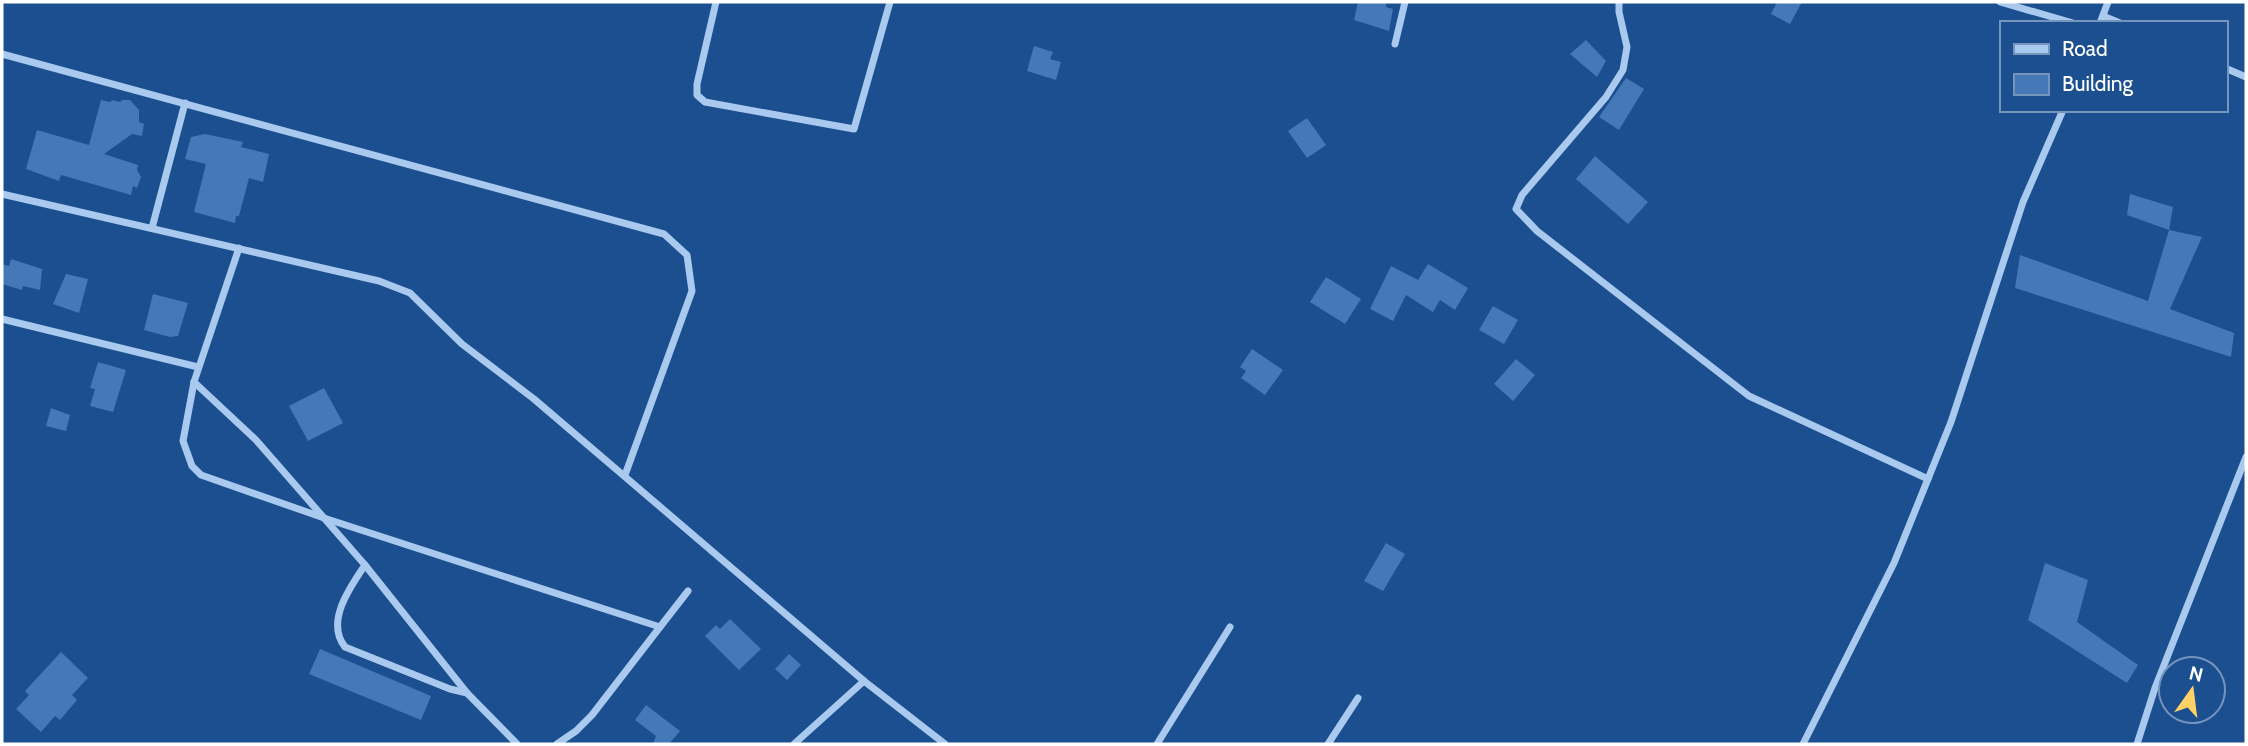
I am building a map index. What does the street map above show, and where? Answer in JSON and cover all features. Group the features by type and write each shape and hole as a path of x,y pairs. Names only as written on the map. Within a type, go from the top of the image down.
{"street":[{"path":"716,2 697,84 697,95 705,102 854,129 890,2"},
{"path":"1395,44 1405,2"},
{"path":"1619,2 1627,47 1623,70 1606,97 1522,195 1516,209 1537,231 1749,396 1928,479"},
{"path":"2000,2 2066,21"},
{"path":"2102,19 2108,2"},
{"path":"2,54 664,234 687,255 692,291 625,475"},
{"path":"2227,69 2246,78"},
{"path":"152,228 184,103"},
{"path":"1802,744 1894,563 1951,422 2023,202 2062,112"},
{"path":"2,194 379,281 410,293 462,344 534,399 864,681 945,744"},
{"path":"239,248 194,382 183,442 192,466 217,482 660,628"},
{"path":"2,319 198,367"},
{"path":"194,382 256,440 327,519 467,693 517,744"},
{"path":"2137,744 2155,688 2246,457"},
{"path":"365,565 349,591 338,617 339,639 345,647 450,689 467,693"},
{"path":"557,744 576,731 592,715 688,591"},
{"path":"1157,744 1230,627"},
{"path":"794,744 864,681"},
{"path":"1328,744 1358,698"}],"building":[{"path":"1358,2 1386,2 1386,7 1393,9 1389,31 1354,20"},
{"path":"1777,2 1802,2 1790,24 1771,14"},
{"path":"1586,40 1606,61 1597,77 1570,54"},
{"path":"1034,46 1053,52 1050,59 1061,62 1056,80 1027,71"},
{"path":"1626,78 1644,89 1619,130 1599,117"},
{"path":"101,100 130,100 139,110 139,122 144,124 142,136 132,134 104,154 138,165 137,170 141,177 137,188 133,186 131,195 61,175 59,181 26,169 37,130 89,145"},
{"path":"1307,118 1326,145 1307,158 1288,131"},
{"path":"205,134 243,142 241,147 269,154 263,182 249,178 235,223 194,212 206,164 185,159 191,137"},
{"path":"1595,156 1648,202 1628,224 1576,179"},
{"path":"2130,194 2173,207 2169,230 2127,215"},
{"path":"2169,230 2202,237 2170,309 2234,333 2231,357 2015,288 2020,255 2148,301"},
{"path":"11,259 42,269 40,290 23,286 22,290 2,284 2,264 9,266"},
{"path":"1428,264 1468,288 1455,310 1440,300 1433,312 1406,295 1393,321 1370,309 1391,266 1418,280"},
{"path":"66,274 88,279 79,313 53,304"},
{"path":"1326,277 1361,299 1345,324 1310,302"},
{"path":"153,294 188,303 178,336 170,337 144,330"},
{"path":"1493,306 1518,320 1504,344 1479,330"},
{"path":"1252,349 1283,370 1265,395 1241,378 1246,371 1240,367"},
{"path":"1516,359 1535,375 1513,401 1494,384"},
{"path":"98,362 126,370 113,412 90,406 95,389 90,388"},
{"path":"324,388 343,423 308,441 289,406"},
{"path":"51,408 70,415 66,431 46,426"},
{"path":"1386,543 1405,554 1383,591 1364,581"},
{"path":"2045,563 2088,580 2077,622 2138,665 2127,683 2028,620"},
{"path":"730,619 761,649 739,670 705,636 716,625 720,629"},
{"path":"320,649 431,696 421,720 309,674"},
{"path":"61,652 88,678 72,695 77,700 60,720 55,716 41,732 16,709 29,695 25,691"},
{"path":"789,654 801,665 787,680 775,669"},
{"path":"646,705 680,731 669,744 653,744 656,736 635,720"}]}
